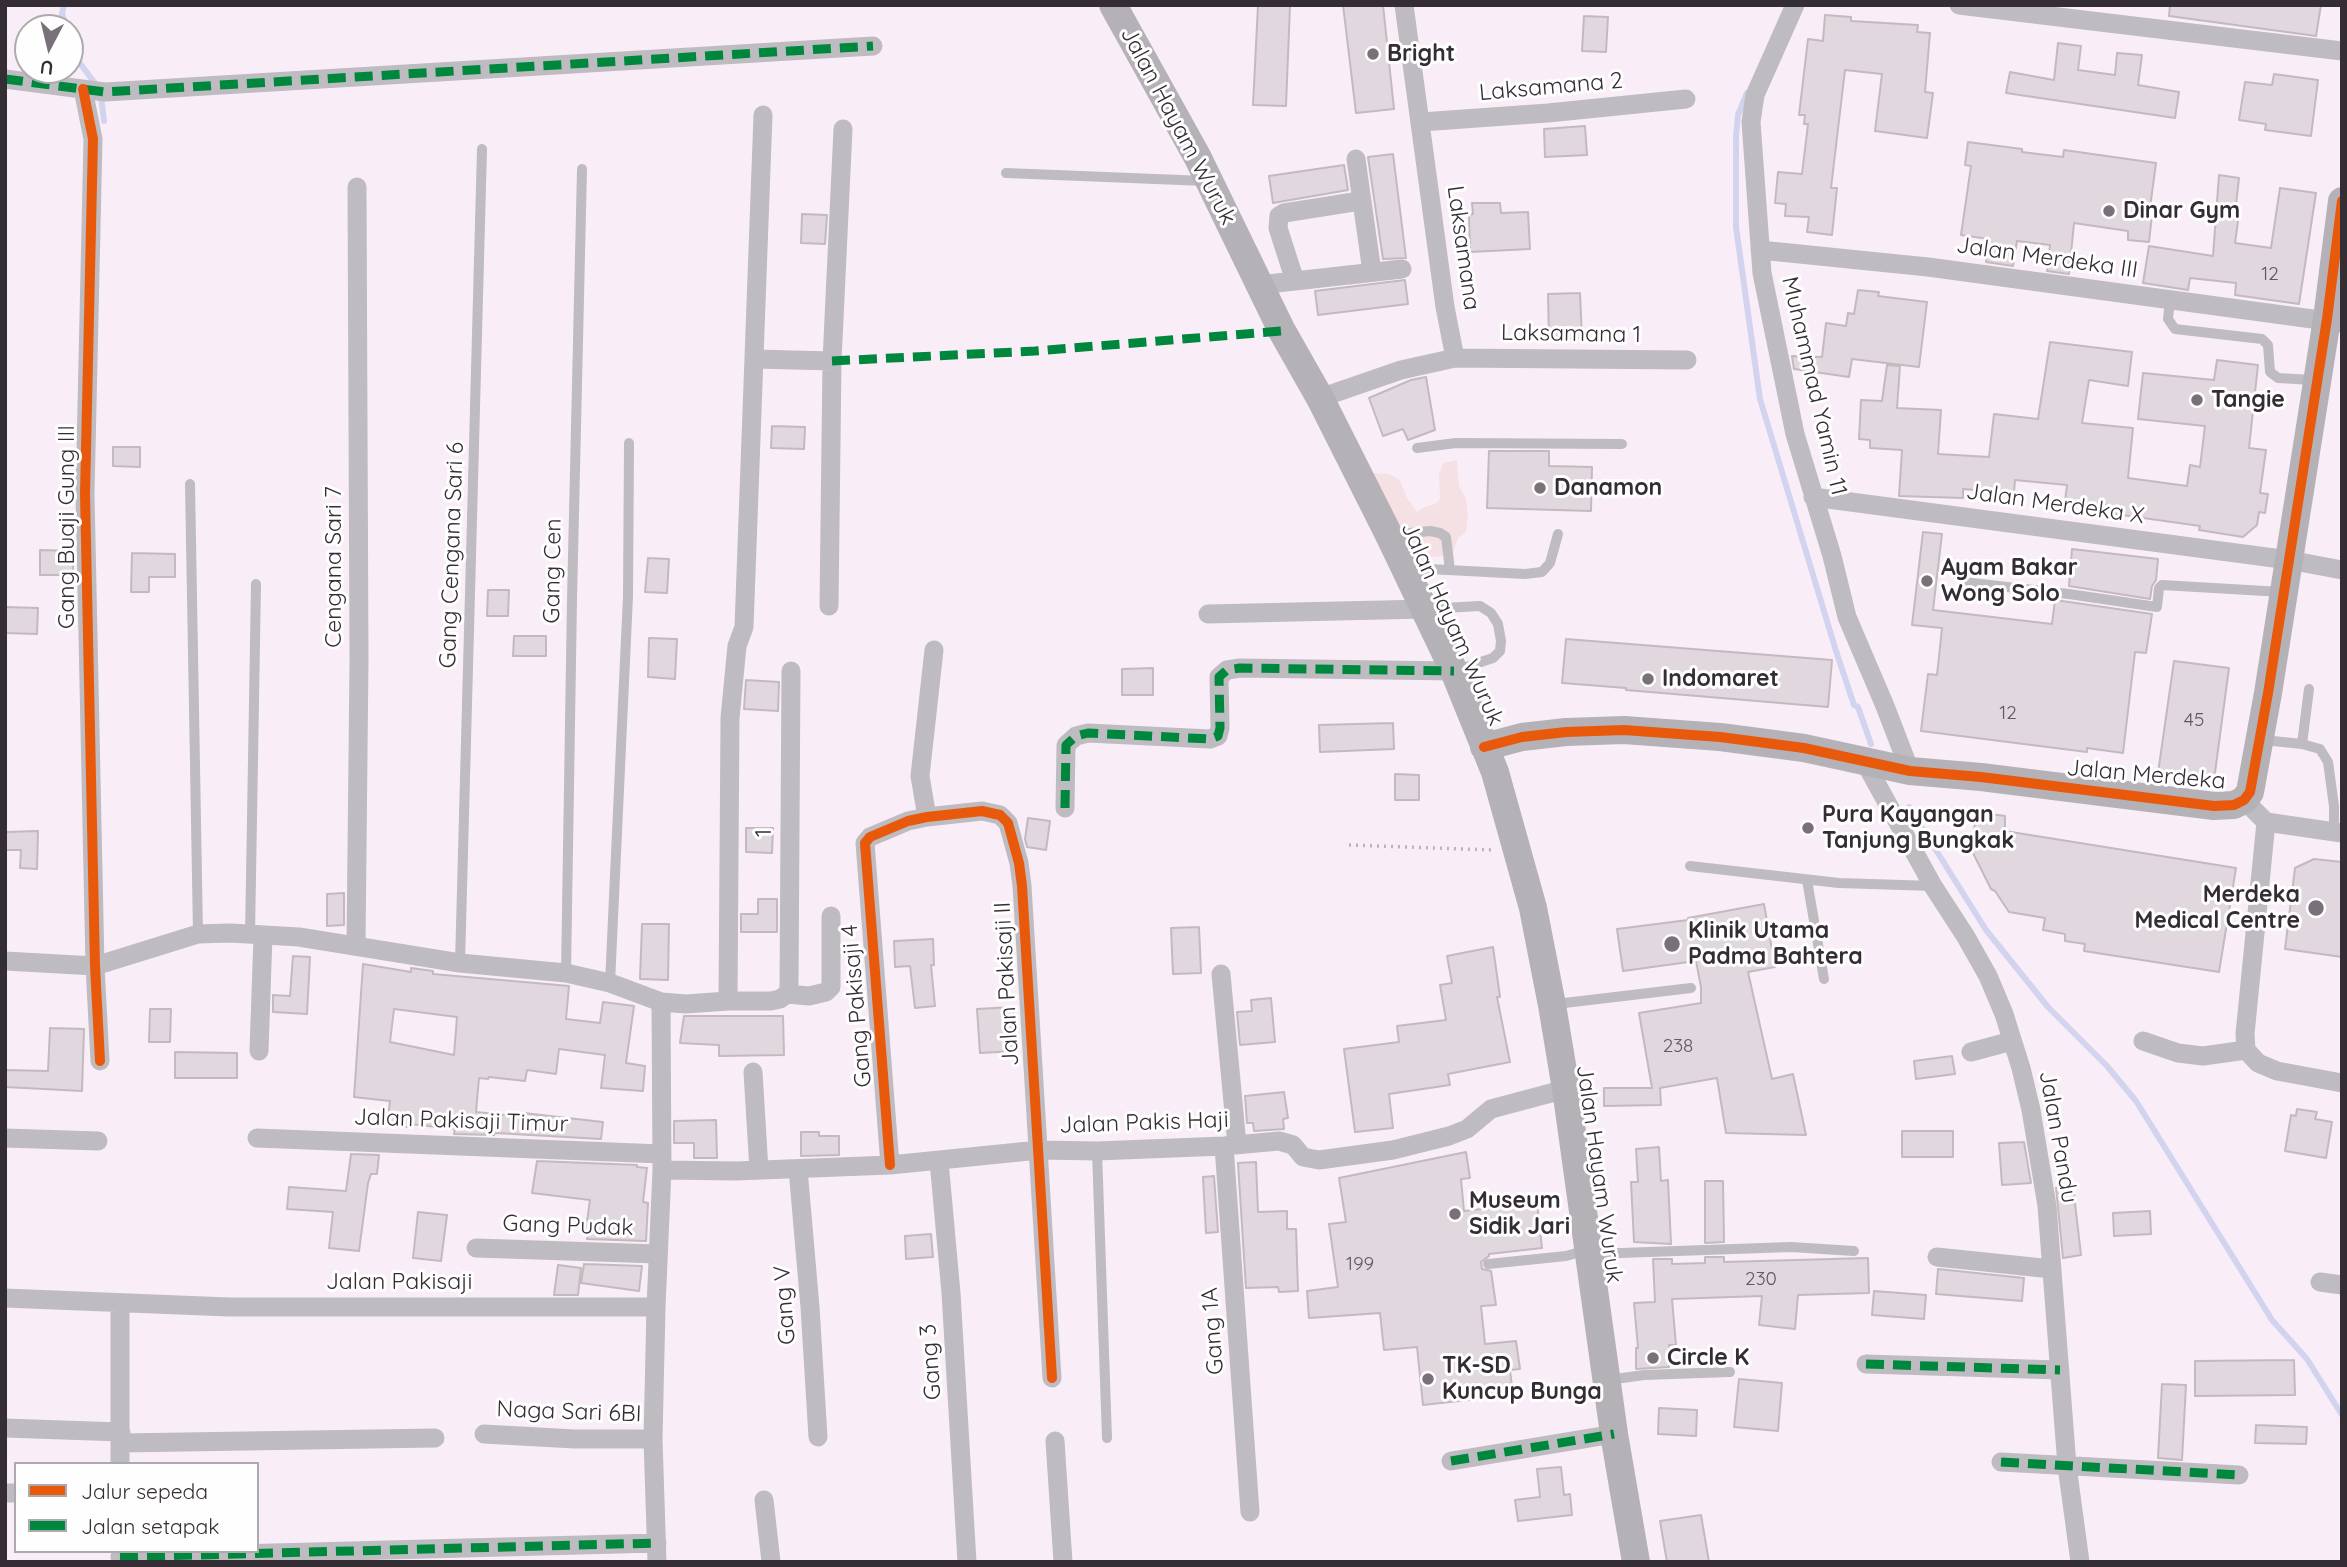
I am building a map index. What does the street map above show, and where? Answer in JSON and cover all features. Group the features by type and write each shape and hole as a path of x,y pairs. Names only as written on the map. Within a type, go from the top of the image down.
{"main road":[{"name":"Jalan Hayam Wuruk","path":"1113,5 1210,181 1259,285 1406,568 1454,671 1495,772 1533,908 1552,1005 1590,1252 1614,1434 1636,1562"},
{"name":"Jalan Merdeka","path":"1484,747 1544,734 1624,730 1720,737 1804,748 1910,771 1981,777 2214,806 2234,805 2244,800 2249,792 2259,740 2317,381 2334,321 2342,201"}],"street":[{"name":"Laksamana","path":"1404,5 1445,307 1455,358"},
{"name":"Muhammad Yamin 11","path":"1795,5 1755,95 1751,122 1760,250 1767,300 1792,420 1847,617 1910,771"},
{"path":"1959,5 2342,51"},
{"path":"5,79 93,90 873,46"},
{"name":"Gang Buaji Gung III","path":"93,90 85,494 95,967 100,1061"},
{"name":"Laksamana 2","path":"1421,122 1686,99"},
{"path":"728,1001 730,718 737,646 744,627 763,115"},
{"path":"829,606 832,361 843,129"},
{"path":"1356,159 1372,272"},
{"name":"Cengana Sari 7","path":"356,945 359,660 358,187"},
{"path":"1295,281 1278,228 1279,216 1284,212 1360,201"},
{"name":"Jalan Merdeka III","path":"1760,250 1928,267 2334,321"},
{"path":"1259,285 1402,269"},
{"path":"1320,398 1401,370 1455,358"},
{"name":"Laksamana 1","path":"1455,358 1687,360"},
{"path":"755,359 832,361"},
{"name":"Jalan Merdeka X","path":"1813,497 2290,560 2342,570"},
{"path":"1208,614 1425,609"},
{"path":"926,817 920,776 934,650"},
{"path":"1065,808 1066,745 1076,736 1088,733 1210,739 1218,736 1219,677 1227,670 1454,671"},
{"name":"1","path":"787,994 791,671"},
{"name":"Jalan Pandu","path":"1863,759 1933,886 1987,976 2004,1014 2031,1110 2048,1206 2067,1466 2080,1562"},
{"path":"2244,800 2266,822 2338,833"},
{"name":"Jalan Pakisaji II","path":"926,817 982,811 1005,818 1020,863 1052,1378"},
{"name":"Gang Pakisaji 4","path":"890,1165 865,843 870,837 908,821 926,817"},
{"path":"2266,822 2245,1034 2246,1050 2258,1063 2277,1071 2342,1083"},
{"path":"5,961 95,967 212,932 299,937 460,963 566,973 610,983 661,1002 686,1004 771,1001 787,994 809,996 826,992 831,987 831,916"},
{"path":"256,935 259,1051"},
{"name":"Gang 1A","path":"1221,974 1250,1512"},
{"path":"120,1556 657,1552 653,1439 662,1162 661,1002"},
{"path":"1971,1052 2012,1041"},
{"path":"2143,1041 2178,1053 2203,1056 2246,1050"},
{"path":"753,1072 759,1170"},
{"name":"Jalan Pakis Haji","path":"662,1162 759,1170 798,1169 890,1165 1039,1150 1097,1151 1286,1142 1310,1160 1393,1150 1449,1136 1467,1129 1492,1109 1566,1089"},
{"path":"5,1138 97,1141"},
{"name":"Jalan Pakisaji Timur","path":"257,1138 662,1162"},
{"name":"Gang 3","path":"939,1161 951,1293 967,1562"},
{"name":"Gang V","path":"798,1169 818,1437"},
{"name":"Gang Pudak","path":"476,1248 658,1254"},
{"path":"1937,1257 2052,1269"},
{"path":"2320,1282 2342,1285"},
{"name":"Jalan Pakisaji","path":"5,1298 229,1307 656,1307"},
{"path":"120,1304 120,1462"},
{"path":"1866,1364 2060,1370"},
{"path":"5,1428 121,1437 435,1438"},
{"name":"Naga Sari 6BI","path":"484,1434 575,1439 653,1439"},
{"path":"1451,1461 1614,1434"},
{"path":"1055,1441 1063,1562"},
{"path":"2001,1462 2239,1475"},
{"path":"764,1500 771,1562"}],"lane":[{"name":"Gang Cengana Sari 6","path":"460,963 482,149"},
{"name":"Gang Cen","path":"566,973 582,169"},
{"path":"1006,173 1210,181"},
{"path":"2170,299 2168,319 2175,328 2262,339 2268,345 2270,372 2278,378 2317,381"},
{"path":"610,983 628,596 629,443"},
{"path":"1417,448 1456,443 1622,444"},
{"path":"190,484 198,934"},
{"path":"1389,535 1430,531 1440,533 1446,537 1450,570"},
{"path":"1406,568 1525,575 1542,572 1550,563 1558,534"},
{"path":"1963,582 2157,607 2159,588 2162,585 2283,592"},
{"path":"256,584 256,935"},
{"path":"1425,609 1480,606 1491,613 1498,624 1500,651 1493,658 1454,671"},
{"path":"2302,744 2309,688"},
{"path":"2259,740 2302,744 2319,749 2328,762 2338,833"},
{"path":"1690,866 1839,883 1933,886"},
{"path":"1808,880 1824,979"},
{"path":"1552,1005 1690,988"},
{"path":"1097,1151 1107,1438"},
{"path":"1488,1264 1590,1252 1791,1247 1854,1251"},
{"path":"1608,1380 1644,1375 1730,1371"}],"path":[{"path":"1349,845 1499,850"}],"shaded area":[{"path":"1457,460 1459,486 1466,499 1466,532 1458,538 1452,555 1414,562 1369,473 1389,474 1400,480 1407,498 1417,512 1440,499 1439,475 1443,463"}],"building":[{"path":"1258,5 1290,6 1286,106 1253,105"},
{"path":"1343,5 1383,5 1394,109 1356,113"},
{"path":"2170,5 2321,5 2316,36 2169,16"},
{"path":"1825,15 1851,17 1851,21 1918,25 1917,32 1930,33 1925,92 1933,93 1927,138 1875,131 1882,74 1845,70 1831,188 1837,188 1832,235 1807,232 1809,217 1785,216 1786,204 1775,203 1778,172 1802,174 1808,124 1804,124 1805,115 1799,115 1808,39 1823,41"},
{"path":"1584,16 1608,17 1606,52 1582,51"},
{"path":"2058,43 2081,46 2078,70 2115,75 2117,53 2142,55 2138,85 2179,92 2175,118 2006,93 2010,72 2054,80"},
{"path":"2274,74 2318,80 2311,136 2265,130 2266,124 2239,120 2245,82 2272,85"},
{"path":"1585,126 1587,155 1545,157 1544,129"},
{"path":"1968,142 2063,157 2064,150 2156,163 2149,215 2152,215 2149,242 2128,240 2128,231 2074,223 2069,274 2047,271 2050,245 2017,241 2013,266 1986,262 1989,239 1961,235 1971,166 1965,165"},
{"path":"1393,154 1406,258 1383,259 1368,157"},
{"path":"1344,165 1348,190 1273,203 1269,176"},
{"path":"2219,175 2239,178 2235,214 2239,214 2235,243 2271,248 2280,188 2316,193 2299,304 2235,295 2236,283 2190,278 2188,290 2143,283 2149,246 2213,256"},
{"path":"1472,203 1500,203 1501,213 1528,212 1530,249 1470,252 1469,215 1473,214"},
{"path":"802,214 827,215 825,244 801,243"},
{"path":"1405,280 1408,304 1318,315 1315,291"},
{"path":"1858,290 1879,292 1878,296 1927,302 1919,367 1852,359 1849,377 1794,369 1792,356 1822,357 1826,323 1846,326 1848,313 1854,314"},
{"path":"1580,293 1582,338 1549,340 1548,294"},
{"path":"2050,342 2132,352 2128,386 2089,380 2082,423 2133,428 2128,478 2187,486 2190,465 2200,467 2205,426 2138,419 2143,373 2214,380 2217,360 2258,365 2249,448 2266,450 2260,493 2268,494 2265,513 2259,512 2257,525 2243,537 2199,530 2200,526 2108,513 2109,505 2065,501 2067,485 2015,480 2014,493 1963,489 1963,498 1899,496 1902,450 1870,448 1870,440 1859,439 1861,400 1882,401 1887,365 1900,366 1897,408 1941,410 1938,454 1989,457 1994,414 2038,419"},
{"path":"1426,377 1435,430 1408,440 1403,429 1383,436 1369,398 1411,380"},
{"path":"772,426 805,427 804,449 771,448"},
{"path":"113,447 140,447 140,467 113,466"},
{"name":"Danamon","path":"1489,451 1549,451 1549,466 1592,467 1591,511 1487,508"},
{"path":"1923,532 1942,534 1933,610 2052,624 2055,600 2152,614 2146,653 2135,652 2123,753 2087,748 2087,752 1921,731 1928,674 1937,675 1942,628 1912,625"},
{"path":"2072,549 2158,559 2156,580 2150,599 2069,586"},
{"path":"40,550 73,551 73,575 40,575"},
{"path":"132,553 175,554 175,577 149,577 149,592 131,592"},
{"path":"648,558 669,559 667,593 645,592"},
{"path":"488,590 509,590 508,616 487,616"},
{"path":"5,607 38,608 37,634 5,633"},
{"path":"514,636 546,636 546,656 513,656"},
{"path":"649,638 677,639 675,679 648,677"},
{"path":"1566,639 1832,660 1828,707 1562,683"},
{"path":"2174,661 2229,668 2214,780 2158,773"},
{"path":"1153,668 1153,695 1122,695 1122,669"},
{"path":"746,680 779,682 778,711 744,709"},
{"path":"1393,723 1394,749 1320,752 1319,725"},
{"path":"1395,774 1419,775 1419,800 1395,800"},
{"path":"1976,812 2005,816 2005,831 2236,868 2219,972 2084,951 2085,944 2065,941 2065,934 2043,930 2045,918 2009,912 1991,889 1972,851"},
{"path":"1028,818 1050,821 1046,850 1027,847 1025,839"},
{"path":"746,828 773,828 772,853 746,852"},
{"path":"38,831 37,869 20,868 21,850 5,850 5,832"},
{"name":"Merdeka Medical Centre","path":"2314,859 2342,862 2342,957 2285,949 2295,868"},
{"path":"344,893 344,925 327,926 327,894"},
{"path":"758,899 777,899 777,932 741,932 741,914 758,914"},
{"path":"1764,904 1775,967 1748,972 1772,1079 1793,1074 1806,1135 1726,1133 1717,1078 1660,1088 1661,1105 1604,1106 1604,1088 1652,1088 1639,1013 1701,1003 1696,961 1623,971 1617,929 1688,920"},
{"path":"642,924 669,924 668,980 640,979"},
{"path":"1199,927 1201,973 1173,974 1171,928"},
{"path":"933,939 934,965 931,965 935,1006 915,1008 910,966 895,967 894,941"},
{"path":"1493,947 1500,997 1497,997 1510,1062 1448,1074 1450,1085 1389,1094 1393,1128 1355,1132 1344,1049 1399,1042 1397,1026 1446,1020 1440,985 1452,983 1447,956"},
{"path":"293,956 310,957 307,1014 273,1012 273,995 290,996"},
{"path":"363,964 411,972 411,968 433,971 433,974 569,986 566,1019 600,1023 603,1002 634,1006 626,1063 645,1066 643,1091 601,1088 605,1055 559,1049 556,1074 527,1070 525,1081 479,1078 476,1112 514,1116 515,1112 603,1122 601,1139 495,1133 454,1134 455,1129 410,1124 409,1127 387,1125 390,1101 354,1097","holes":["394,1009 457,1017 454,1055 390,1042"]},
{"path":"1271,998 1275,1042 1240,1045 1237,1012 1252,1011 1251,1000"},
{"path":"1013,1007 1016,1051 980,1053 977,1009"},
{"path":"150,1009 171,1009 170,1042 149,1042"},
{"path":"684,1016 783,1016 784,1055 719,1056 719,1045 680,1043"},
{"path":"50,1028 84,1029 82,1091 5,1087 5,1070 48,1071"},
{"path":"175,1052 237,1053 237,1078 175,1078"},
{"path":"1952,1056 1955,1074 1916,1079 1914,1061"},
{"path":"1284,1092 1288,1118 1283,1119 1284,1129 1254,1131 1253,1123 1247,1123 1245,1096"},
{"path":"2297,1109 2317,1112 2315,1119 2332,1122 2326,1158 2285,1151 2291,1115 2296,1116"},
{"path":"716,1120 717,1158 694,1158 694,1143 674,1143 674,1121"},
{"path":"1902,1131 1953,1131 1953,1157 1902,1157"},
{"path":"801,1132 839,1136 839,1155 801,1156"},
{"path":"2024,1142 2031,1183 2002,1185 1999,1143"},
{"path":"1659,1147 1661,1181 1668,1180 1671,1244 1634,1242 1631,1182 1638,1182 1636,1149"},
{"path":"1466,1152 1470,1178 1461,1179 1464,1211 1537,1203 1542,1248 1489,1254 1481,1262 1482,1269 1491,1271 1496,1305 1481,1306 1485,1344 1516,1341 1520,1369 1510,1370 1513,1395 1423,1405 1417,1347 1384,1350 1380,1313 1309,1318 1307,1291 1338,1287 1329,1224 1346,1222 1339,1178"},
{"path":"351,1154 379,1155 377,1174 371,1174 368,1183 359,1251 329,1248 333,1212 287,1209 289,1187 346,1191"},
{"path":"537,1161 637,1165 647,1168 643,1202 648,1203 646,1241 587,1239 590,1200 532,1193"},
{"path":"1256,1162 1258,1212 1287,1211 1287,1229 1296,1229 1298,1291 1279,1292 1278,1287 1246,1288 1238,1163"},
{"path":"1214,1176 1218,1232 1206,1233 1203,1177"},
{"path":"1705,1181 1723,1181 1724,1242 1705,1243"},
{"path":"2073,1186 2081,1255 2063,1258 2056,1188"},
{"path":"2150,1211 2151,1234 2114,1236 2113,1213"},
{"path":"418,1212 447,1215 441,1261 413,1258"},
{"path":"931,1234 933,1257 906,1259 905,1236"},
{"path":"1705,1257 1724,1257 1724,1262 1868,1258 1869,1293 1798,1295 1795,1329 1759,1325 1762,1296 1672,1299 1676,1345 1669,1345 1669,1367 1636,1369 1638,1348 1634,1303 1655,1302 1653,1259 1672,1259 1672,1264 1705,1263"},
{"path":"584,1264 642,1266 639,1291 581,1283"},
{"path":"558,1265 581,1268 578,1295 554,1295"},
{"path":"1938,1269 2024,1278 2022,1301 1936,1294"},
{"path":"1874,1291 1926,1295 1924,1319 1872,1315"},
{"path":"2294,1360 2295,1395 2195,1396 2195,1361"},
{"path":"1739,1379 1782,1383 1778,1431 1734,1427"},
{"path":"2162,1384 2186,1385 2182,1460 2158,1458"},
{"path":"1659,1408 1697,1410 1696,1436 1658,1434"},
{"path":"2256,1425 2307,1427 2306,1444 2255,1443"},
{"path":"1561,1467 1564,1495 1570,1494 1572,1515 1518,1521 1515,1500 1540,1497 1537,1469"},
{"path":"1701,1515 1709,1562 1667,1562 1660,1521"}],"waterway":[{"path":"62,14 64,5"},
{"path":"84,69 97,86"},
{"path":"1747,93 1738,115 1736,137 1736,227 1760,399 1836,651 1854,705 1858,707 1871,744"},
{"path":"101,96 104,121"},
{"path":"1909,807 1986,930 2048,1007 2107,1066 2136,1101 2272,1320 2307,1359 2342,1415"}],"marked path":[{"path":"5,79 105,92 873,46"},
{"path":"832,361 1035,351 1282,331"},
{"path":"1065,808 1066,745 1076,736 1088,733 1210,739 1218,736 1219,677 1227,670 1454,671"},
{"path":"1866,1364 2060,1370"},
{"path":"1451,1461 1614,1434"},
{"path":"2001,1462 2239,1475"},
{"path":"120,1557 657,1543"}],"cycle path":[{"path":"83,89 93,139 85,494 95,966 100,1061"},
{"path":"1484,747 1522,737 1624,730 1720,737 1804,748 1910,771 1981,777 2214,806 2234,805 2244,800 2250,792 2268,693 2327,319 2342,201"},
{"path":"890,1165 865,843 870,837 908,821 927,817 982,811 1000,815 1008,823 1022,886 1052,1378"}],"place":[{"name":"Bright","path":"1373,54"},
{"name":"Dinar Gym","path":"2109,211"},
{"name":"Tangie","path":"2197,400"},
{"name":"Danamon","path":"1540,488"},
{"name":"Ayam Bakar Wong Solo","path":"1927,581"},
{"name":"Indomaret","path":"1648,679"},
{"name":"Pura Kayangan Tanjung Bungkak","path":"1808,828"},
{"name":"Merdeka Medical Centre","path":"2316,908"},
{"name":"Klinik Utama Padma Bahtera","path":"1672,944"},
{"name":"Museum Sidik Jari","path":"1455,1214"},
{"name":"Circle K","path":"1653,1358"},
{"name":"TK-SD Kuncup Bunga","path":"1428,1379"}]}
